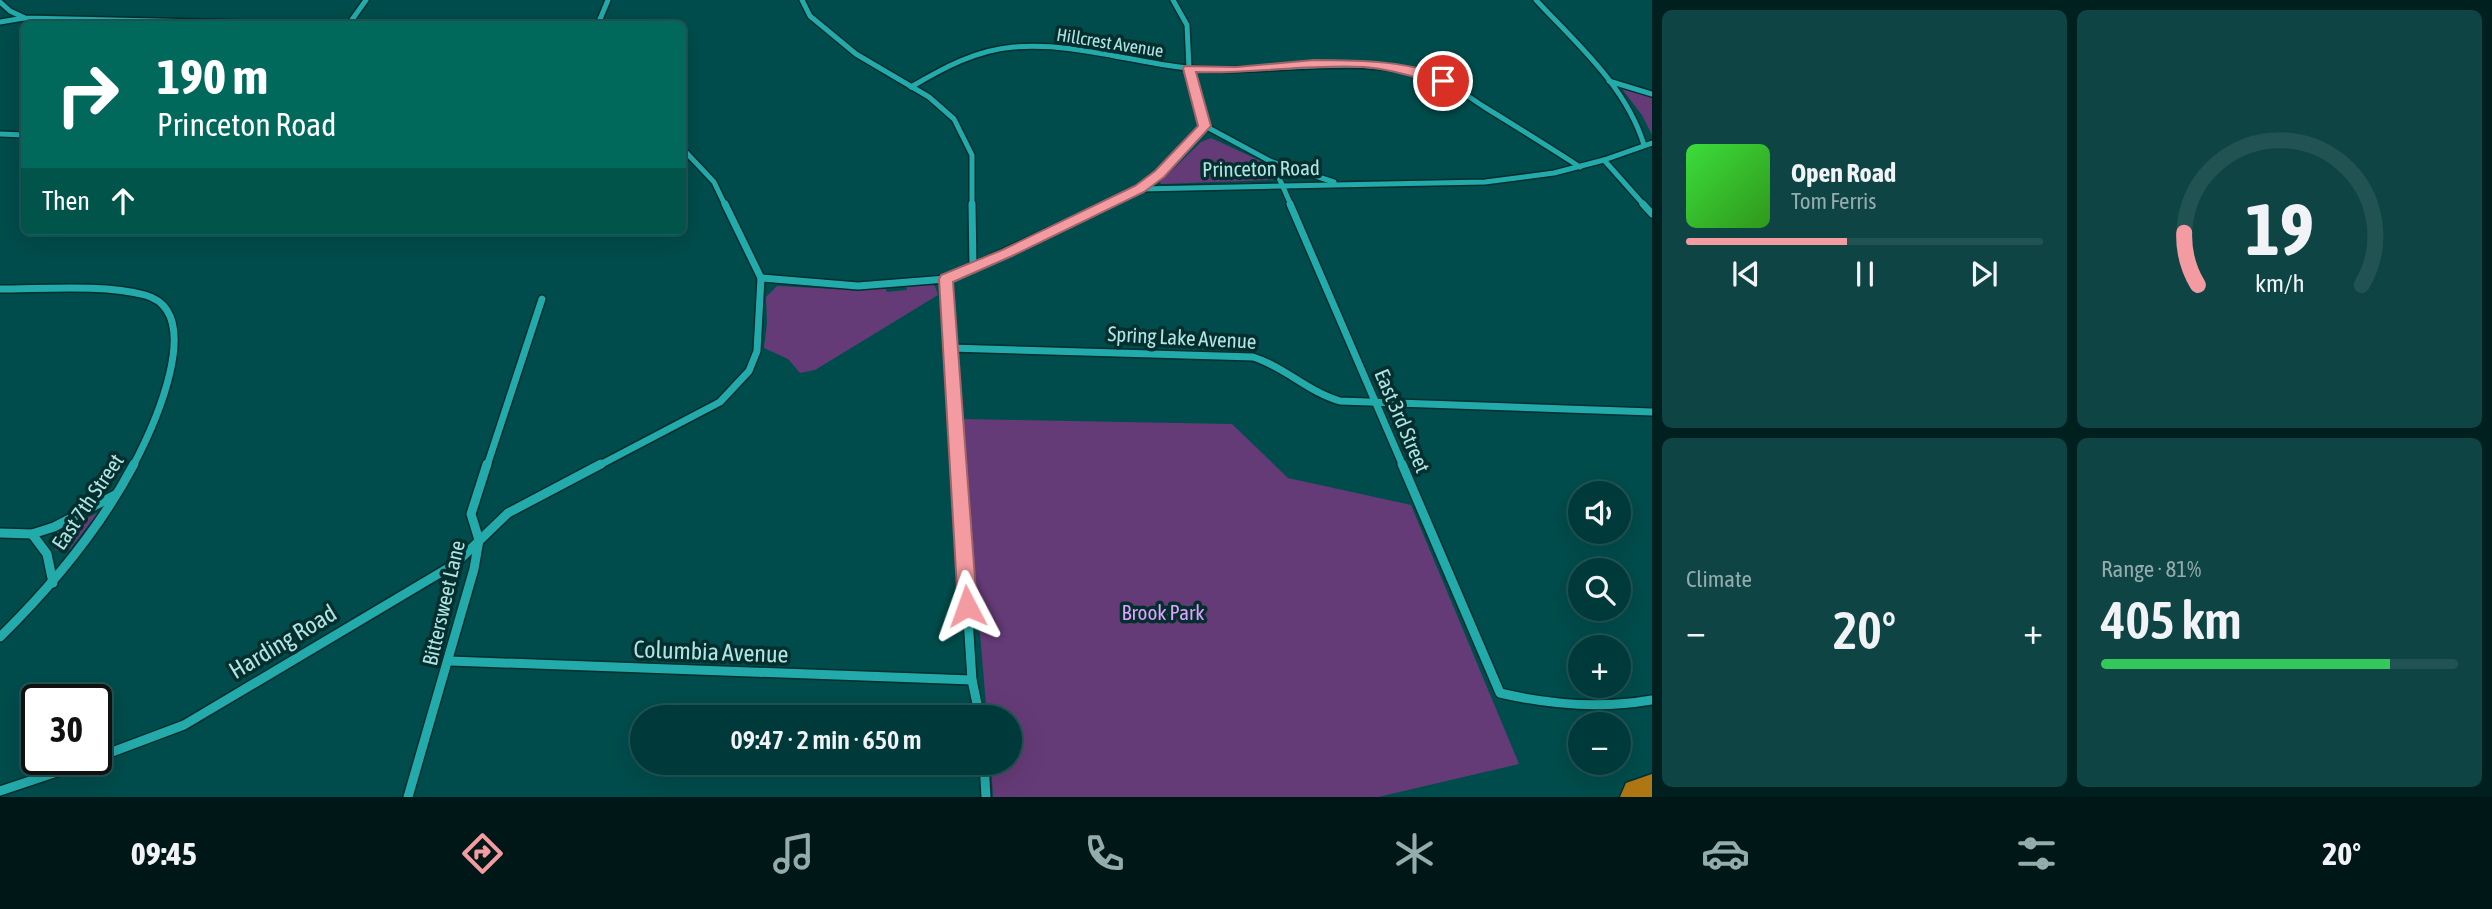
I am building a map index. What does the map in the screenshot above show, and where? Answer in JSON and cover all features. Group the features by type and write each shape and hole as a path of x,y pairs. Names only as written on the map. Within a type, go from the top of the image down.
{"highway":[{"path":"1640,797 1652,794"}],"street":[{"path":"351,21 366,0"},
{"path":"599,21 608,0"},
{"path":"802,0 803,7 811,16 852,51 875,68 943,108 957,122 967,138 972,167 973,267"},
{"path":"1173,0 1188,25 1189,68 1205,126 1272,162 1341,184"},
{"path":"1536,0 1629,107 1641,129 1644,145"},
{"path":"3,3 10,11 25,18"},
{"path":"0,22 25,18 157,21"},
{"name":"Hillcrest Avenue","path":"911,87 959,60 980,53 1018,47 1061,48 1189,68 1236,70 1340,63 1393,67 1443,81 1580,167"},
{"path":"1608,81 1652,94"},
{"path":"1140,189 1178,157 1205,126"},
{"path":"0,134 21,135"},
{"name":"Princeton Road","path":"761,278 858,286 946,279 1140,189 1485,182 1580,167 1652,143"},
{"path":"479,540 508,513 720,402 749,371 757,351 761,278 714,182 686,152"},
{"path":"1604,160 1652,214"},
{"name":"East 3rd Street","path":"1272,162 1500,693 1539,703 1624,706 1652,699"},
{"path":"946,279 972,680 977,705"},
{"name":"East 7th Street","path":"0,289 107,290 147,295 170,313 176,342 159,409 139,457 119,494 53,583 0,637"},
{"name":"Bittersweet Lane","path":"408,797 450,662 479,540 471,513 542,299"},
{"name":"Spring Lake Avenue","path":"950,348 1254,357 1263,359 1307,390 1325,398 1375,403 1652,412"},
{"path":"0,533 32,534 54,527 119,494"},
{"path":"32,534 47,554 53,583"},
{"name":"Harding Road","path":"112,753 184,725 455,564 479,540"},
{"name":"Columbia Avenue","path":"450,662 972,680"},
{"name":"Harding Road","path":"0,791 48,775"},
{"path":"985,775 986,797"}],"green space":[{"path":"1622,89 1652,97 1652,135 1642,115"},
{"path":"1211,138 1263,162 1268,166 1273,180 1161,184 1160,182 1201,142"},
{"path":"926,283 935,286 938,295 815,370 800,373 788,359 764,348 766,297 777,286 835,289 885,286 887,292 907,290 906,285"},
{"name":"Brook Park","path":"962,419 1232,424 1288,478 1411,505 1519,764 1378,797 993,797 992,775 1022,775 1022,705 986,705"},
{"path":"99,512 70,549 63,552 55,550 52,538 56,533"}],"route":[{"path":"967,606 946,279 1140,189 1160,174 1205,126 1189,68 1236,70 1314,64 1365,64 1393,67 1443,81"}]}
